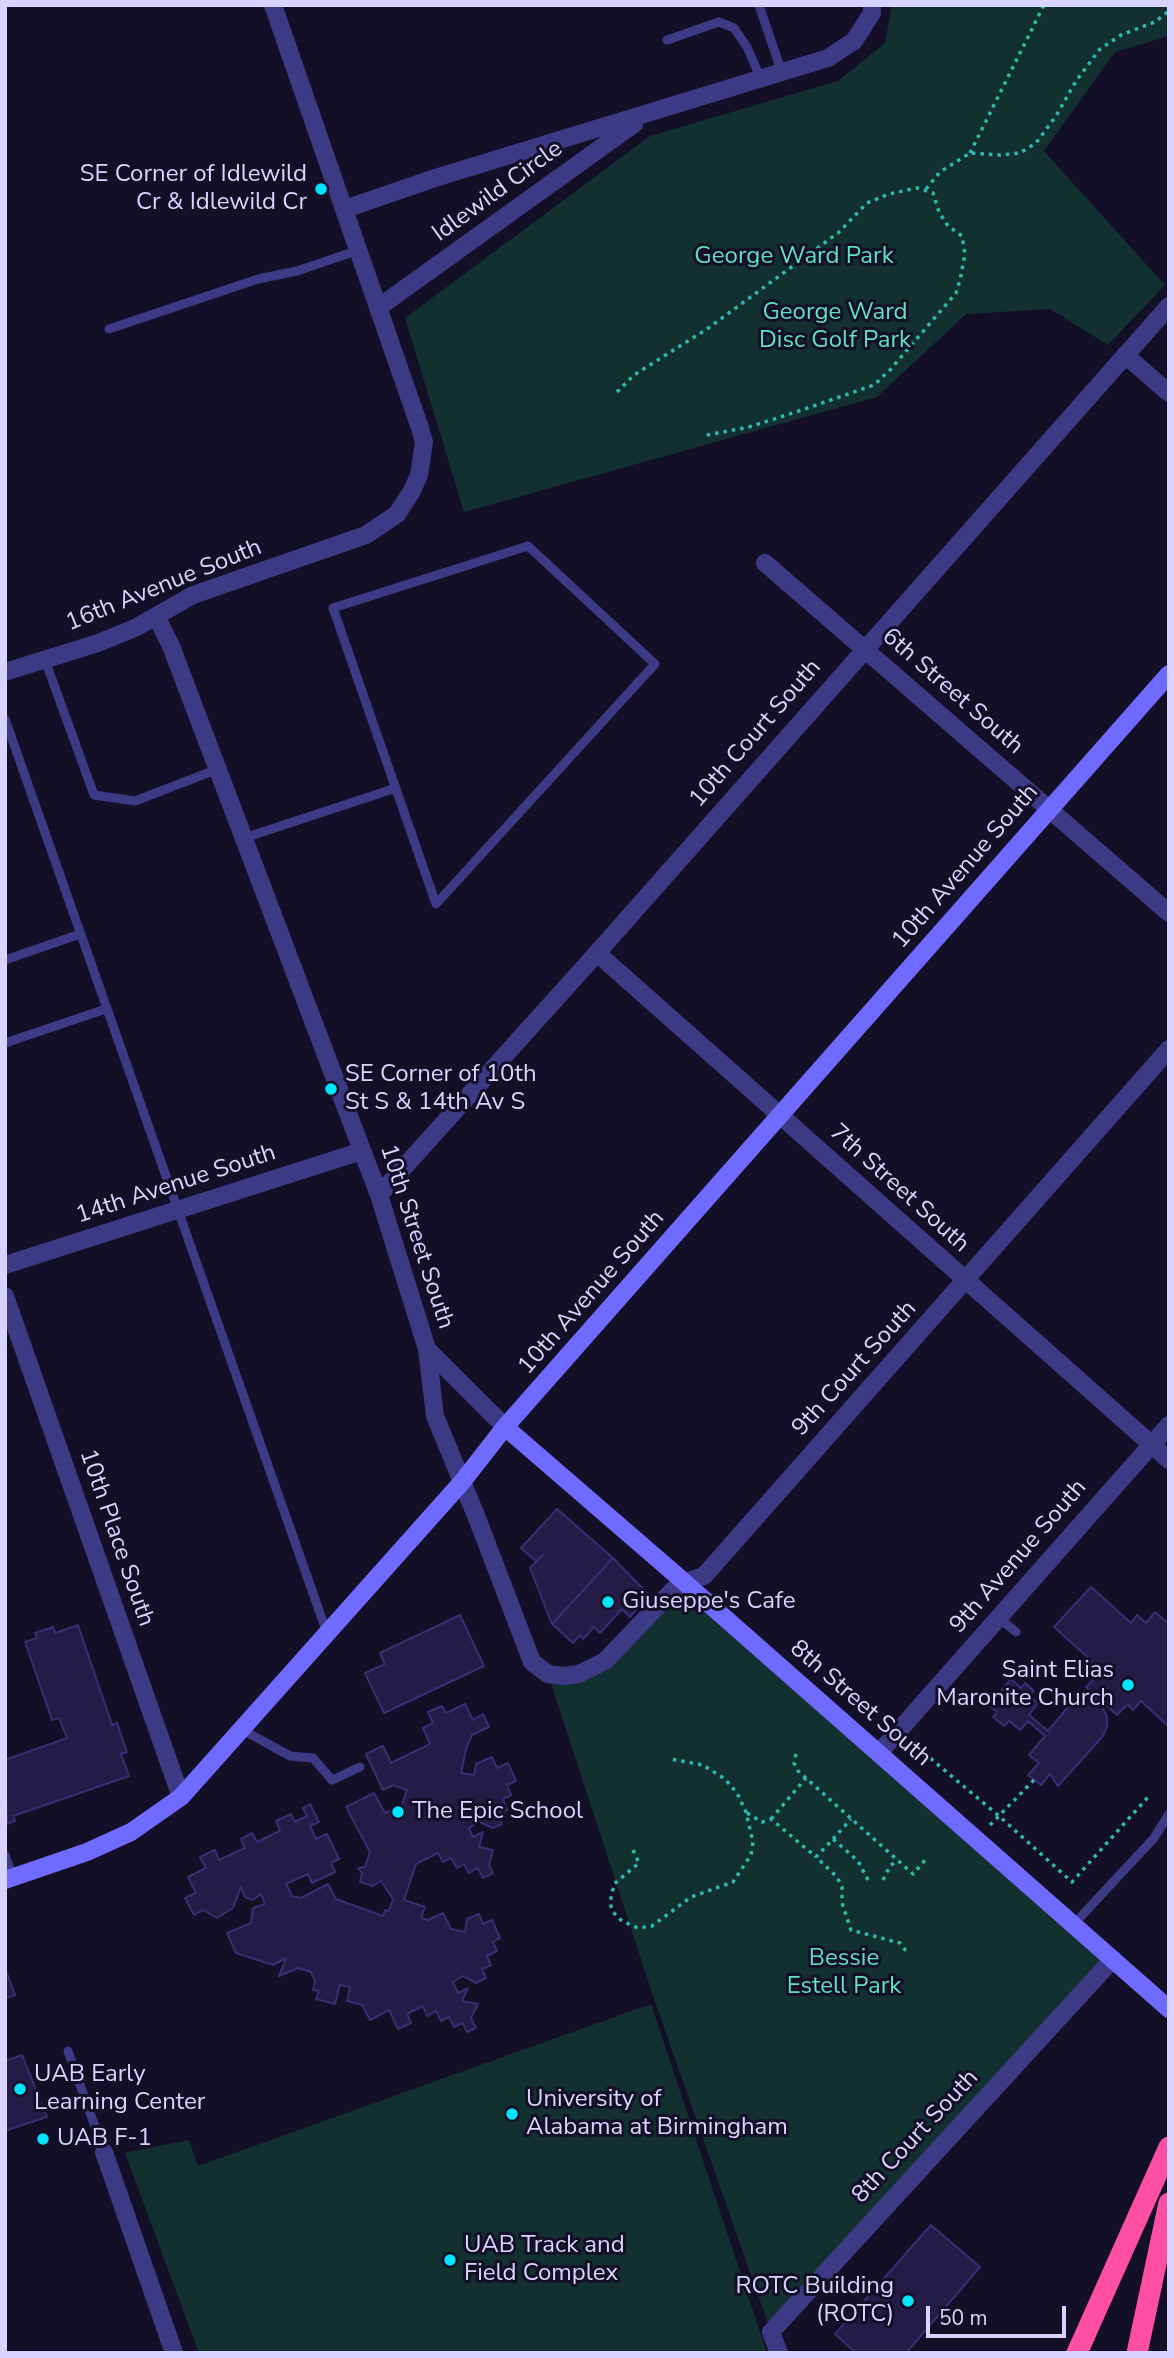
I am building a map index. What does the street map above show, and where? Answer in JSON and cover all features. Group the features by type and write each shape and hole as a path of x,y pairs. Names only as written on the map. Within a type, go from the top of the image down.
{"highway":[{"path":"1077,2353 1169,2147"},
{"path":"1137,2353 1169,2203"}],"street":[{"path":"273,5 379,307"},
{"name":"Idlewild Circle","path":"345,209 828,58 854,41 872,13 872,5"},
{"name":"Idlewild Circle","path":"379,307 645,116"},
{"name":"10th Court South","path":"379,1195 597,953 1169,306"},
{"name":"16th Avenue South","path":"5,672 135,628 193,595 366,534 397,514 419,475 424,442 379,307"},
{"path":"1125,355 1169,393"},
{"name":"6th Street South","path":"765,563 1169,913"},
{"name":"10th Street South","path":"156,616 171,646 379,1195 427,1349 435,1416 532,1662 548,1674"},
{"name":"10th Avenue South","path":"9,1878 87,1852 131,1832 181,1797 462,1482 505,1427 1169,674"},
{"name":"7th Street South","path":"597,953 1169,1460"},
{"name":"9th Court South","path":"548,1674 579,1674 605,1661 673,1590 685,1582 704,1576 1169,1049"},
{"name":"14th Avenue South","path":"5,1265 362,1151"},
{"name":"10th Place South","path":"5,1296 181,1797"},
{"name":"8th Street South","path":"427,1349 505,1427 1169,2009"},
{"name":"9th Avenue South","path":"879,1753 1169,1425"},
{"name":"8th Court South","path":"779,2353 771,2332 1113,1959"},
{"path":"104,2152 174,2353"}],"lane":[{"path":"759,5 782,73"},
{"path":"667,40 719,22 734,28 747,47 761,79"},
{"path":"109,329 258,279 297,271 359,250"},
{"path":"528,545 654,664 436,904 396,788 333,608 528,545"},
{"path":"45,660 94,795 135,801 218,769"},
{"path":"5,719 327,1633"},
{"path":"244,838 396,788"},
{"path":"5,960 80,934"},
{"path":"5,1043 106,1009"},
{"path":"999,1618 1016,1632"},
{"path":"242,1729 290,1756 313,1758 332,1780 360,1767"},
{"path":"1074,1924 1154,1838 1169,1814"},
{"path":"5,1856 9,1878"},
{"path":"68,2051 104,2152"}],"path":[{"path":"926,189 947,167 970,153 1044,5"},
{"path":"970,153 1020,153 1036,143 1100,49 1121,35 1154,22 1169,11"},
{"path":"617,392 634,375 707,329 838,233 867,203 917,188 933,192 939,212 948,226 962,236 965,254 960,280 956,293 890,370 874,385 750,428 702,436"},
{"path":"907,1738 1072,1882 1148,1797"},
{"path":"796,1754 794,1763 806,1778 914,1874 926,1859"},
{"path":"633,1850 639,1863 614,1884 610,1903 613,1912 622,1921 638,1928 652,1926 691,1897 733,1882 751,1854 754,1842 746,1812 737,1793 725,1779 703,1765 671,1759"},
{"path":"746,1812 762,1822 771,1819 806,1778"},
{"path":"990,1825 1034,1780"},
{"path":"771,1819 837,1877 842,1887 842,1903 850,1930 900,1943 906,1951"},
{"path":"816,1857 851,1819"},
{"path":"833,1839 858,1861 868,1880"},
{"path":"883,1880 890,1866 898,1860"}],"green space":[{"name":"George Ward Park","path":"892,5 1169,5 1169,36 1115,52 1044,151 1165,285 1108,345 1050,309 966,314 877,397 464,512 405,318 650,136 838,81 885,43"},
{"name":"Bessie Estell Park","path":"685,1582 1113,1959 771,2332 654,1999 548,1674 579,1674"},
{"name":"UAB Track and Field Complex","path":"651,2004 767,2353 199,2353 125,2153 189,2140 198,2166"}],"building":[{"path":"557,1509 613,1558 552,1624 530,1568 544,1554 536,1561 521,1548"},
{"name":"Giuseppe's Cafe","path":"613,1558 649,1595 630,1617 622,1609 600,1633 594,1627 583,1639 580,1635 573,1643 552,1624"},
{"name":"Saint Elias Maronite Church","path":"1091,1587 1131,1623 1137,1615 1146,1623 1155,1612 1169,1624 1169,1727 1141,1701 1133,1710 1128,1704 1117,1715 1106,1705 1103,1708 1107,1727 1102,1737 1058,1786 1050,1774 1041,1785 1028,1775 1039,1763 1029,1755 1045,1736 1028,1721 1020,1730 1009,1721 1004,1726 993,1717 997,1712 989,1705 1011,1679 1021,1688 1025,1683 1034,1691 1030,1696 1038,1703 1029,1715 1048,1731 1074,1700 1085,1697 1094,1700 1097,1697 1086,1687 1096,1677 1086,1668 1092,1661 1054,1627"},
{"path":"460,1615 484,1666 384,1713 365,1673 385,1664 380,1653"},
{"path":"78,1625 112,1725 117,1723 127,1752 121,1754 129,1776 13,1816 15,1821 7,1824 5,1760 67,1738 59,1718 52,1720 25,1642 37,1638 35,1633 53,1627 55,1633"},
{"name":"The Epic School","path":"465,1704 473,1720 483,1714 489,1727 472,1735 461,1773 474,1775 476,1764 492,1757 497,1768 508,1763 516,1781 507,1785 511,1795 503,1799 507,1810 498,1814 502,1824 493,1828 479,1822 469,1828 473,1837 483,1832 479,1847 493,1850 489,1865 493,1873 483,1878 478,1868 469,1873 464,1864 457,1868 451,1858 443,1862 438,1853 416,1864 404,1900 425,1907 421,1918 428,1920 443,1913 451,1929 465,1932 467,1919 479,1914 483,1924 492,1920 500,1938 493,1942 497,1951 487,1956 491,1965 482,1969 486,1978 476,1983 463,1976 453,1982 458,1993 468,1988 462,2001 478,2004 471,2018 476,2028 467,2032 463,2023 454,2027 449,2017 441,2021 436,2011 427,2016 423,2006 407,2014 411,2023 398,2029 389,2010 370,2020 362,2005 347,2001 350,1987 340,1985 335,2004 316,1999 319,1991 313,1990 315,1981 311,1972 298,1968 279,1976 286,1958 273,1965 236,1953 227,1933 251,1923 253,1908 265,1904 261,1894 253,1900 245,1897 241,1887 233,1908 217,1918 203,1910 194,1915 185,1898 196,1893 188,1877 206,1868 200,1857 215,1850 219,1860 245,1848 241,1839 252,1833 257,1842 280,1831 276,1821 291,1814 295,1822 307,1816 303,1808 310,1804 319,1822 310,1826 316,1839 327,1834 339,1859 331,1863 335,1872 312,1883 308,1874 286,1884 292,1896 301,1898 328,1884 336,1899 383,1916 385,1910 389,1911 393,1899 381,1881 373,1886 360,1882 362,1873 358,1868 365,1867 370,1852 346,1807 374,1793 385,1813 402,1805 407,1790 393,1785 383,1790 366,1754 383,1746 391,1763 430,1744 423,1728 433,1723 428,1712 442,1706 446,1713"},
{"name":"UAB Early Learning Center","path":"5,1968 15,1995 5,1998"},
{"name":"UAB Early Learning Center","path":"22,2055 47,2117 5,2131 5,2061"},
{"name":"ROTC Building (ROTC)","path":"931,2225 980,2267 906,2353 856,2353 835,2334"}],"place":[{"name":"SE Corner of Idlewild Cr & Idlewild Cr","path":"321,189"},
{"name":"SE Corner of 10th St S & 14th Av S","path":"331,1089"},
{"name":"Giuseppe's Cafe","path":"608,1602"},
{"name":"Saint Elias Maronite Church","path":"1128,1685"},
{"name":"The Epic School","path":"398,1812"},
{"name":"UAB Early Learning Center","path":"20,2089"},
{"name":"University of Alabama at Birmingham","path":"512,2114"},
{"name":"UAB F-1","path":"43,2139"},
{"name":"UAB Track and Field Complex","path":"450,2260"},
{"name":"ROTC Building (ROTC)","path":"908,2301"}],"park label":[{"name":"George Ward Disc Golf Park","path":"835,327"}]}
